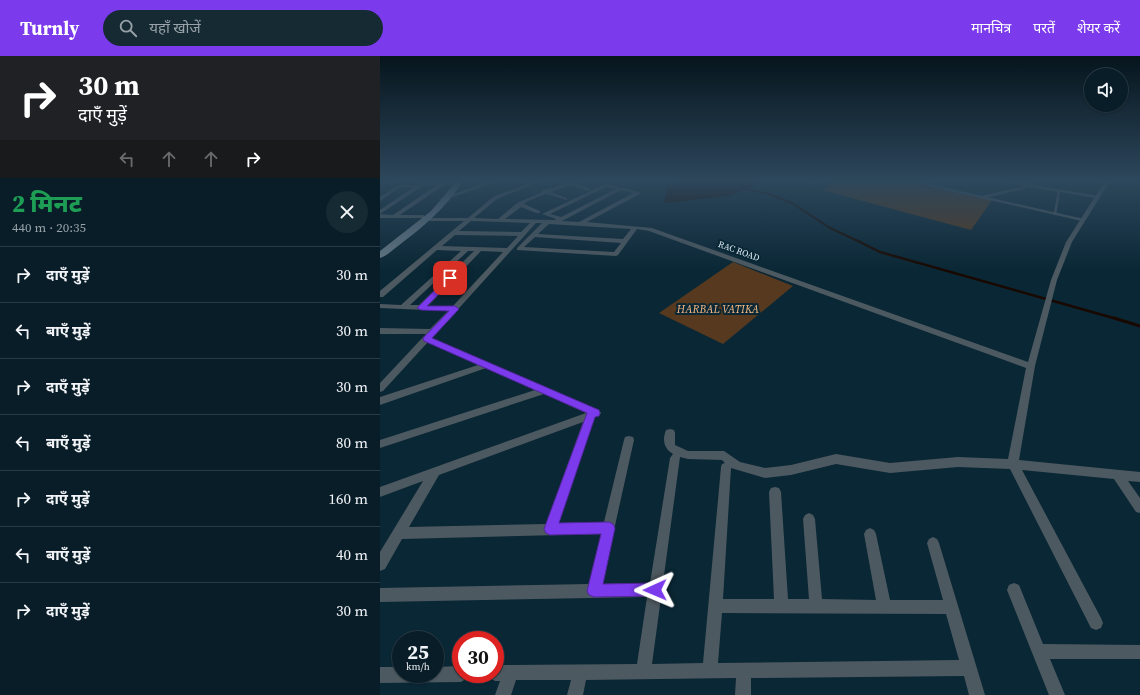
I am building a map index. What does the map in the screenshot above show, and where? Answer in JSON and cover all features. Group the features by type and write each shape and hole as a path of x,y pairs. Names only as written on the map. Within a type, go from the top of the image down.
{"street":[{"path":"395,216 403,211"},
{"path":"380,255 432,211"},
{"path":"380,247 435,211"},
{"path":"380,295 479,211"},
{"path":"500,220 511,211"},
{"path":"552,211 545,214 562,219"},
{"path":"578,211 562,219 550,222 532,236 519,249 616,254 635,227"},
{"path":"580,224 605,211"},
{"path":"1089,211 1069,242 1053,284 1031,366 1013,464 1096,623"},
{"name":"RAC ROAD","path":"380,216 536,221 635,227 671,236 1031,366"},
{"path":"380,389 536,221"},
{"path":"453,233 523,234"},
{"path":"532,236 625,241"},
{"path":"435,248 509,250"},
{"path":"403,307 466,249"},
{"path":"421,308 480,249"},
{"path":"380,306 455,309"},
{"path":"380,331 430,336 487,365 596,413 380,492"},
{"path":"380,401 487,365"},
{"path":"380,444 545,390"},
{"path":"550,529 591,414"},
{"path":"670,433 670,447 676,451 688,455 724,456 737,466 765,473 791,470 836,459 890,468 958,462 1013,464 1140,477"},
{"path":"594,591 629,440"},
{"path":"643,672 675,458"},
{"path":"710,671 726,467"},
{"path":"380,564 435,472"},
{"path":"1117,474 1140,508"},
{"path":"775,492 781,606"},
{"path":"809,519 816,606"},
{"path":"398,533 609,528"},
{"path":"870,534 884,606"},
{"path":"934,543 977,695"},
{"path":"380,595 655,590"},
{"path":"1014,590 1057,695"},
{"path":"715,606 952,607"},
{"path":"1039,651 1140,652"},
{"path":"504,673 969,668"},
{"path":"743,695 744,670"},
{"path":"575,695 580,672"},
{"path":"380,675 452,674"},
{"path":"503,683 503,695"}],"lane":[{"path":"1041,211 1083,220"}],"green space":[{"path":"900,211 984,211 971,230"},
{"name":"HARBAL VATIKA","path":"733,262 793,286 723,344 659,313"}],"waterway":[{"path":"804,211 830,228 860,242"},
{"path":"860,242 880,252 1117,319"},
{"path":"1114,318 1140,326"}],"route":[{"path":"450,278 421,308 455,309 427,339 596,413 591,414 550,529 609,528 594,591 655,590"}]}
